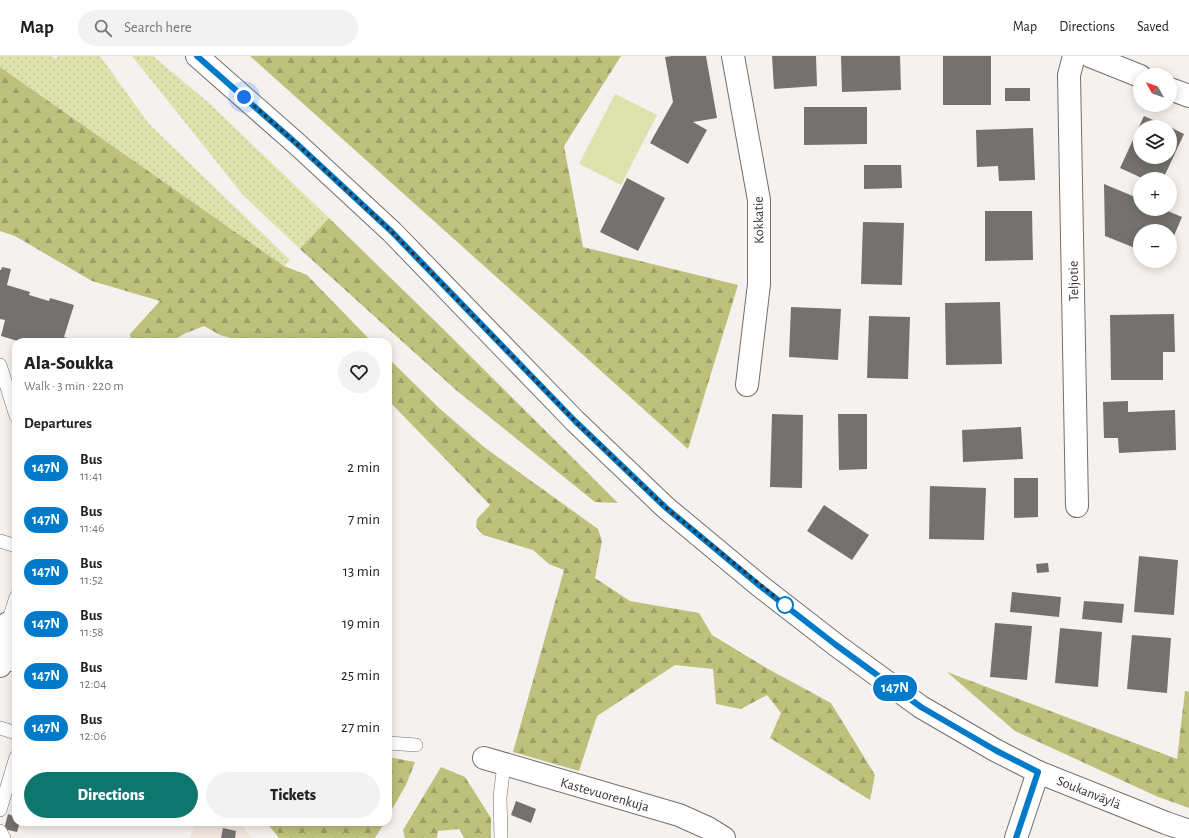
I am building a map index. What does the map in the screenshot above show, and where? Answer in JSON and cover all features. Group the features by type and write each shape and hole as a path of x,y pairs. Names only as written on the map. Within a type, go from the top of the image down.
{"main road":[{"name":"Soukanväylä","path":"197,56 297,144 392,232 575,421 665,507 760,586 836,645 921,707 995,750 1038,772 1189,831"},
{"name":"Kokkatie","path":"733,56 759,200 759,284 747,385"},
{"name":"Teljotie","path":"1074,56 1069,75 1077,506"},
{"path":"1090,56 1133,73"},
{"path":"1177,92 1189,96"},
{"path":"6,664 8,623"},
{"name":"Kastevuorenkuja","path":"484,758 679,815 708,828 724,838"},
{"path":"1016,838 1038,772"}],"lane":[{"path":"0,365 12,403"},
{"path":"0,541 12,545"},
{"path":"8,623 12,610"},
{"path":"0,728 12,732"},
{"path":"392,742 416,745"},
{"path":"501,838 500,797 504,764"},
{"path":"0,810 12,770"},
{"path":"0,831 4,838"}],"shaded area":[{"path":"194,826 238,826 244,828 252,838 190,838"}],"green space":[{"path":"0,56 51,56 56,59 58,56 100,56 149,124 290,260 284,266 0,67"},
{"path":"132,56 153,56 210,104 329,218 300,249 243,195"},
{"path":"250,56 621,56 564,146 583,247 738,285 688,449"},
{"path":"0,67 284,266 307,275 368,338 231,338 220,335 204,326 177,338 130,338 130,334 160,301 92,281 15,236 0,231"},
{"path":"615,94 657,115 621,185 579,164"},
{"path":"329,218 618,503 595,502 456,390 300,249"},
{"path":"392,362 439,408 484,447 598,529 602,541 595,578 630,601 699,613 712,635 770,670 831,703 875,775 870,800 770,738 781,713 767,695 741,709 716,704 713,669 675,665 597,716 579,771 513,752 564,570 549,564 533,550 483,535 476,527 477,519 490,505 392,404"},
{"path":"947,672 1177,759 1185,691 1189,692 1189,808 1156,796 1015,731"},
{"path":"392,758 415,762 406,785 392,809"},
{"path":"441,767 465,777 491,818 491,838 464,838 459,829 438,831 437,838 405,838 403,830"},
{"path":"269,826 382,826 375,838 279,838"}],"building":[{"path":"706,56 717,118 693,122 707,130 688,164 650,143 673,102 665,57"},
{"path":"772,56 816,56 817,86 774,89"},
{"path":"841,56 900,56 901,90 842,92"},
{"path":"943,56 991,56 991,105 943,105"},
{"path":"1005,88 1030,88 1030,101 1005,101"},
{"path":"804,107 867,107 867,144 804,145"},
{"path":"1144,116 1153,120 1142,120"},
{"path":"1033,128 1035,180 999,181 998,166 977,167 976,130"},
{"path":"1177,130 1184,134 1177,149"},
{"path":"1133,140 1133,164 1170,164 1166,172 1133,172 1133,174 1120,168"},
{"path":"864,165 901,165 902,188 864,189"},
{"path":"627,178 665,198 638,251 600,232"},
{"path":"1104,184 1133,196 1133,216 1177,215 1182,217 1177,229 1177,224 1133,224 1133,247 1105,236"},
{"path":"985,211 1032,211 1033,260 985,261"},
{"path":"863,222 904,223 902,285 861,284"},
{"path":"2,267 11,269 7,285 30,292 29,295 49,301 50,298 74,305 64,337 67,338 12,338 12,339 1,336 5,320 0,319"},
{"path":"1000,302 1002,364 946,365 945,303"},
{"path":"791,307 841,309 838,360 789,357"},
{"path":"1174,314 1175,352 1163,352 1163,380 1111,380 1110,315"},
{"path":"869,316 910,317 908,379 867,378"},
{"path":"1128,401 1128,412 1175,410 1176,450 1119,453 1118,438 1104,438 1103,402"},
{"path":"772,414 803,415 802,488 770,487"},
{"path":"838,414 867,414 867,469 839,470"},
{"path":"1021,427 1023,459 963,462 962,430"},
{"path":"1014,478 1038,478 1038,517 1014,518"},
{"path":"930,486 986,488 984,540 929,539"},
{"path":"824,505 869,535 852,560 807,531"},
{"path":"1139,556 1178,560 1174,615 1134,612"},
{"path":"1048,563 1049,572 1037,573 1036,564"},
{"path":"1012,592 1061,597 1059,617 1010,612"},
{"path":"1084,601 1124,604 1122,623 1082,619"},
{"path":"995,623 1032,626 1027,680 990,677"},
{"path":"1060,628 1102,632 1098,687 1055,683"},
{"path":"1132,635 1171,638 1167,693 1127,689"},
{"path":"516,801 536,809 531,823 511,815"},
{"path":"8,814 12,816 12,826 19,826 17,832 4,829"},
{"path":"223,828 236,831 235,838 221,838"}],"bus line":[{"name":"147N","path":"197,56 297,144 392,232 575,421 665,507 760,586 863,666 921,707 995,750 1038,772 1016,838"}],"route":[{"path":"244,97 392,232 575,421 665,507 785,605"}]}
